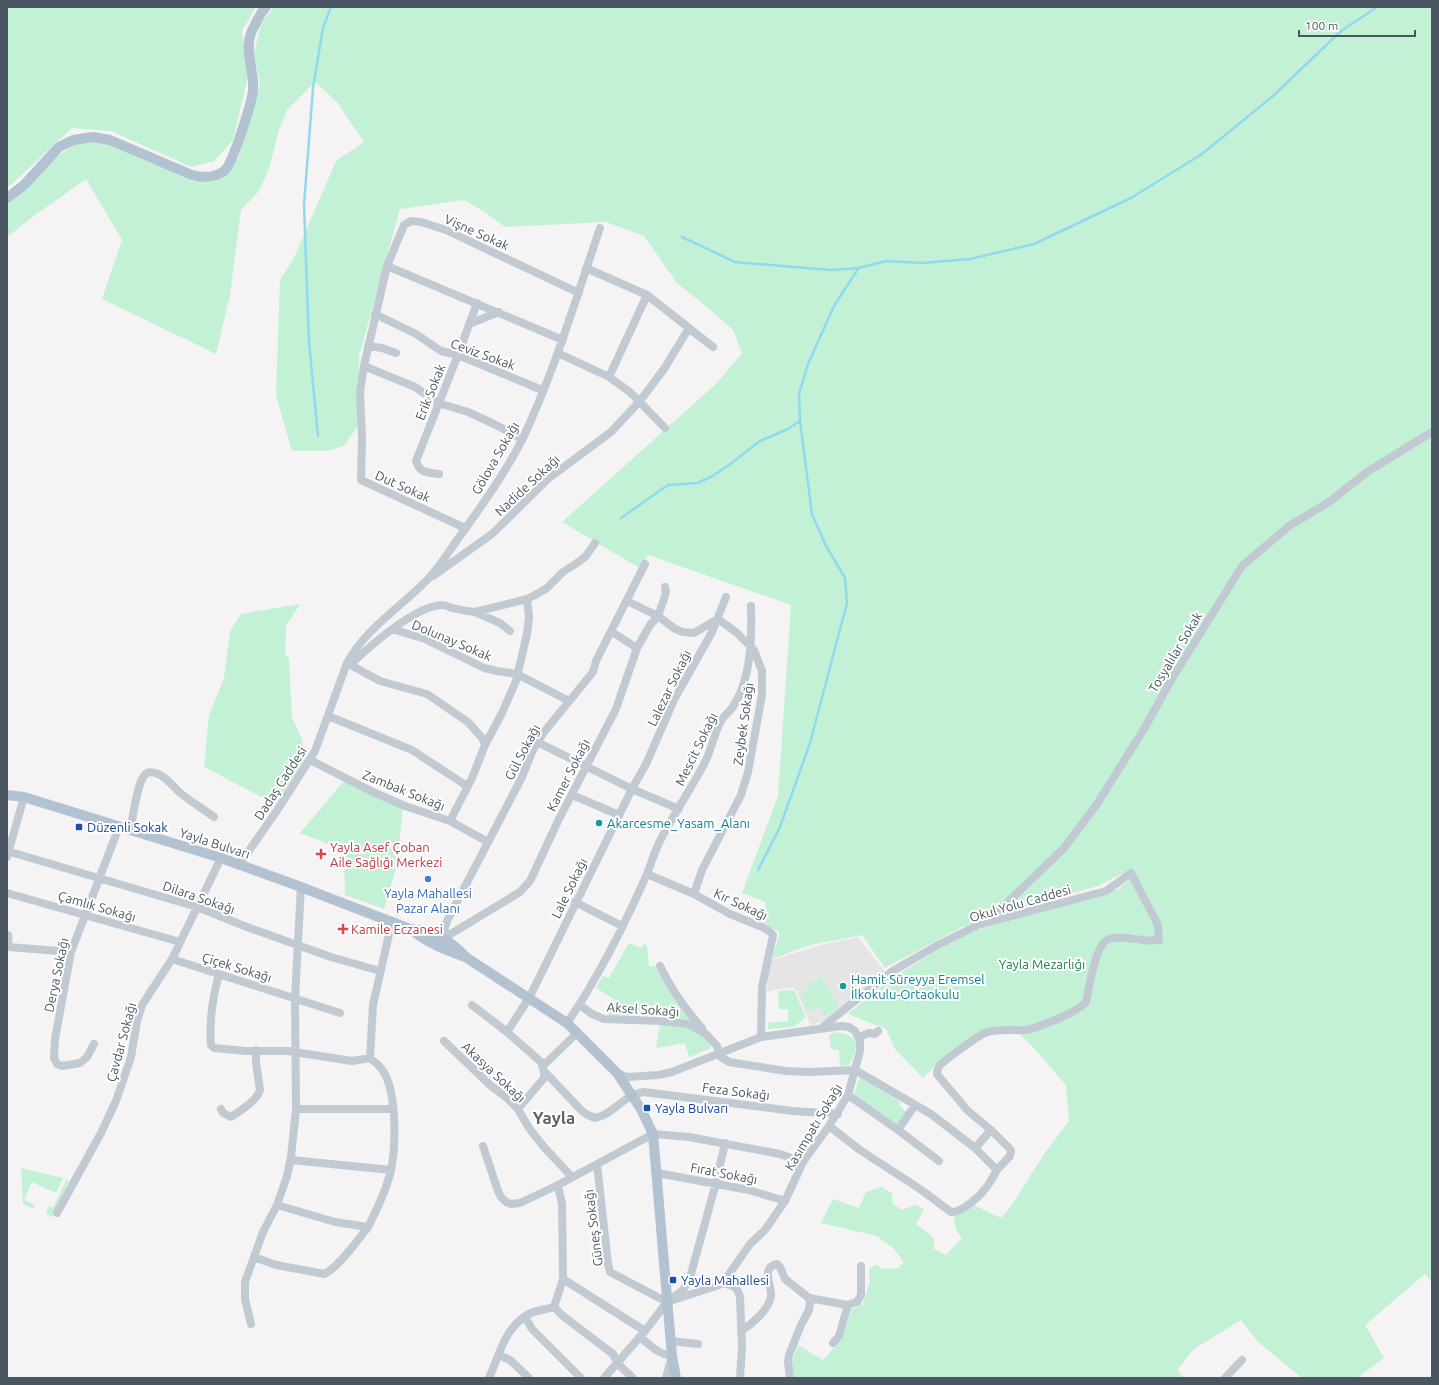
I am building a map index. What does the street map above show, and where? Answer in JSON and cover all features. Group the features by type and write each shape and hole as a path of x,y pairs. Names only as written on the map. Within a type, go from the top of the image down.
{"main road":[{"path":"7,198 24,185 59,147 73,140 93,137 110,140 202,178 216,176 226,170 234,155 253,92 250,37 261,12 266,7"},
{"name":"Yayla Bulvarı","path":"7,795 24,797 239,864 410,928 425,931 444,938 454,944 467,958"},
{"name":"Yayla Bulvarı","path":"410,928 421,938 431,944 467,958 567,1023 617,1073 648,1120 653,1134 672,1356 676,1378"}],"street":[{"name":"Vişne Sokak","path":"387,266 404,225 411,221 421,222 446,230 579,293"},
{"name":"Gölova Sokağı","path":"349,664 361,643 379,623 427,580 498,483 522,439 558,353 600,228"},
{"path":"522,439 468,412 438,403 415,387 364,366 387,266 563,340"},
{"path":"586,268 647,295 713,347"},
{"path":"609,376 647,295"},
{"name":"Erik Sokak","path":"439,474 423,471 418,467 416,461 477,303"},
{"path":"469,324 499,312"},
{"name":"Ceviz Sokak","path":"375,314 416,334 441,351 458,355 542,390"},
{"name":"Nadide Sokağı","path":"427,580 492,534 548,478 611,432 639,402 664,369 689,328"},
{"path":"368,346 382,348 396,353"},
{"path":"558,353 609,376 630,392 665,428"},
{"name":"Dut Sokak","path":"364,366 360,392 362,480 465,528"},
{"name":"Tosyalılar Sokak","path":"978,925 1007,903 1064,848 1097,804 1144,729 1174,675 1242,566 1289,526 1329,502 1367,472 1432,432"},
{"path":"474,612 527,600 547,588 563,572 586,556 595,543"},
{"name":"Gül Sokağı","path":"444,938 444,930 447,921 522,777 537,742 593,672 596,661 612,632 645,564"},
{"name":"Kamer Sokağı","path":"444,938 520,892 530,880 616,709 637,648 650,625 658,616 666,592 665,587"},
{"name":"Lalezar Sokağı","path":"632,789 646,764 675,698 712,632 726,597"},
{"path":"450,821 476,769 485,745 516,681 527,634 529,617 527,600"},
{"path":"627,601 658,616 675,629 683,632 694,633 718,619"},
{"name":"Dadaş Caddesi","path":"239,864 262,833 315,751 349,664 381,637 421,611 436,605 444,605 451,608 474,612"},
{"name":"Mescit Sokağı","path":"567,1023 600,972 647,874 660,842 708,757 722,719 732,708 740,691 749,664 749,646 752,629 751,606"},
{"path":"474,612 500,623 510,631"},
{"name":"Zeybek Sokağı","path":"694,894 702,870 742,795 748,772 762,695 762,671 754,650 737,633 718,619"},
{"name":"Dolunay Sokak","path":"392,629 425,639 484,668 517,674 569,701"},
{"path":"612,632 637,648"},
{"path":"349,664 380,681 427,694 468,722 482,738 485,745"},
{"path":"328,716 412,750 467,786"},
{"path":"537,742 632,789 679,809"},
{"name":"Zambak Sokağı","path":"310,760 373,792 405,806 450,821 488,842"},
{"path":"130,830 136,798 142,778 148,773 156,773 161,776 180,793 214,818"},
{"name":"Lale Sokağı","path":"507,1032 529,998 632,789"},
{"path":"572,795 619,815"},
{"path":"8,853 24,797"},
{"name":"Derya Sokağı","path":"94,1044 87,1058 80,1063 62,1066 57,1064 54,1058 55,1040 71,952 119,827"},
{"name":"Dilara Sokağı","path":"8,853 100,878 197,907 247,927 331,957 380,971"},
{"name":"Çavdar Sokağı","path":"57,1213 101,1133 116,1101 131,1056 137,1021 142,1005 172,959 221,858"},
{"name":"Okul Yolu Caddesi","path":"820,1029 891,972 938,945 978,925 1106,891 1131,873 1158,925 1159,940 1144,941 1131,938 1107,940 1097,955 1086,1002 1082,1006 1067,1014 1027,1030 999,1030 986,1033 976,1038 939,1066 937,1074 967,1110 990,1130"},
{"name":"Kır Sokağı","path":"647,874 694,894 730,914 762,927 772,933 773,935 762,991 761,1037"},
{"path":"251,1324 244,1299 244,1289 263,1232 277,1205 291,1160 296,1109 295,998 301,886"},
{"name":"Çamlık Sokağı","path":"7,893 180,942"},
{"path":"575,902 622,926"},
{"path":"370,1058 373,1005 392,921"},
{"path":"7,935 9,947 71,952"},
{"name":"Çiçek Sokağı","path":"172,959 340,1013"},
{"path":"660,966 680,1001 706,1034"},
{"path":"219,974 215,989 211,1020 211,1045 214,1048 288,1050 352,1060 370,1058 378,1064 384,1072 389,1084 393,1109 394,1153 391,1170 382,1199 368,1228 339,1262 329,1272 324,1274 276,1265 254,1257"},
{"path":"472,1005 507,1032 541,1062 544,1078 518,1110"},
{"name":"Aksel Sokağı","path":"580,1005 592,1014 604,1019 661,1020 694,1026 706,1034 717,1046 719,1053"},
{"path":"617,1073 628,1077 658,1075 672,1072 761,1037 841,1026 849,1027 855,1031 859,1037 869,1033 875,1034 878,1031"},
{"path":"543,1069 577,1033"},
{"name":"Kasımpatı Sokağı","path":"723,1283 750,1244 765,1230 785,1201 803,1162 838,1114 848,1096 860,1051 859,1037"},
{"name":"Akasya Sokağı","path":"444,1041 490,1085 507,1098 518,1110 529,1128 543,1146 572,1177"},
{"path":"220,1109 231,1117 247,1106 259,1093 256,1050"},
{"path":"719,1053 721,1057 729,1062 786,1071 809,1072 855,1070 931,1114 975,1148 997,1170"},
{"path":"543,1069 581,1110 595,1118 604,1114 632,1095"},
{"name":"Feza Sokağı","path":"632,1095 644,1092 793,1111 838,1114"},
{"path":"848,1096 898,1130 939,1161"},
{"path":"898,1130 915,1105"},
{"path":"296,1109 393,1109"},
{"path":"829,1126 860,1150 920,1189 951,1212 968,1205 985,1190 997,1170 1010,1156 1011,1150 990,1130 975,1148"},
{"path":"484,1146 498,1191 506,1202 511,1204 520,1203 558,1185 653,1134 689,1136 780,1154 803,1162"},
{"path":"604,1378 618,1364 668,1302 682,1291 689,1281 716,1183 725,1143"},
{"path":"291,1160 391,1170"},
{"name":"Güneş Sokağı","path":"597,1164 610,1272 668,1302"},
{"name":"Fırat Sokağı","path":"657,1173 716,1183 762,1193 785,1201"},
{"path":"554,1307 563,1279 562,1204 558,1185"},
{"path":"277,1205 335,1222 368,1228"},
{"path":"741,1331 757,1320 769,1302 771,1296 768,1274 773,1265 777,1264 785,1279 808,1298 848,1305 857,1302 861,1295 861,1266"},
{"path":"563,1279 643,1334 660,1352 667,1356 672,1356 666,1378"},
{"path":"668,1302 723,1283 732,1285 739,1292 741,1331 740,1378"},
{"path":"790,1378 788,1362 789,1355 801,1325 809,1310 810,1302 808,1298"},
{"path":"833,1343 839,1336 848,1305"},
{"path":"489,1378 499,1356 502,1343 514,1327 532,1313 554,1307"},
{"path":"554,1307 563,1316 613,1354 618,1364 633,1378"},
{"path":"526,1317 532,1329 581,1378"},
{"path":"671,1341 698,1344"},
{"path":"499,1356 510,1360 529,1378"},
{"path":"1225,1378 1242,1360"}],"shaded area":[{"path":"858,937 885,972 828,1019 811,1026 794,988 778,989 767,992 768,970 772,960 821,945"}],"green space":[{"path":"7,7 256,7 242,31 248,77 233,140 214,161 191,167 111,131 72,128 11,185 7,186"},
{"name":"Yayla Mezarlığı","path":"274,7 1432,7 1432,1282 1425,1274 1365,1325 1384,1358 1357,1378 1302,1378 1258,1342 1241,1320 1194,1349 1177,1370 1184,1378 790,1378 789,1371 798,1345 823,1360 842,1339 852,1309 863,1304 870,1281 869,1268 876,1265 883,1269 899,1268 904,1262 893,1248 877,1236 821,1223 833,1199 859,1208 866,1192 881,1187 892,1193 893,1204 902,1210 915,1205 924,1209 916,1224 934,1238 934,1249 946,1255 962,1238 956,1230 954,1217 974,1205 1001,1218 1011,1206 1044,1154 1069,1121 1066,1085 1034,1048 1011,1026 988,1029 937,1063 923,1078 895,1049 886,1029 848,1014 892,978 966,933 1065,904 1090,899 1118,889 1128,881 1123,873 1098,886 1036,903 960,928 885,968 862,935 810,945 772,959 780,933 764,923 766,902 742,893 778,796 791,605 648,555 641,569 562,522 718,382 742,353 733,330 677,283 644,236 606,222 505,227 485,212 464,200 400,209 359,356 359,424 344,446 326,451 292,451 276,396 280,280 294,258 336,161 364,142 337,102 315,82 287,110 279,130 269,169 259,191 241,210 230,295 216,354 102,299 122,240 86,179 7,237 7,200 35,175 86,136 113,142 193,181 213,180 238,158 260,84 254,54 261,23"},
{"path":"300,604 286,626 285,655 289,658 292,717 302,739 304,761 275,804 204,767 209,715 224,678 230,631 241,614"},
{"path":"344,781 403,807 397,865 384,909 345,895 344,850 300,833"},
{"path":"629,943 641,948 644,944 647,945 649,966 655,966 675,1000 691,1021 653,1015 608,1016 616,1000 596,988 603,976 609,978"},
{"path":"822,977 839,1008 824,1016 807,985"},
{"path":"794,990 806,1017 794,1027 768,1029 768,1023 788,1021 788,1009 779,1009 778,991"},
{"path":"809,990 819,1007 809,1012 800,995"},
{"path":"660,1024 692,1029 699,1032 710,1043 710,1049 689,1057 685,1043 656,1048"},
{"path":"836,1032 850,1036 856,1043 855,1052 849,1065 840,1066 839,1050 831,1049 829,1035"},
{"path":"863,1078 899,1101 900,1106 906,1112 899,1125 895,1125 856,1098 854,1094 859,1079"},
{"path":"21,1168 63,1178 56,1193 32,1182 24,1200 35,1205 33,1209 23,1204"},
{"path":"66,1180 69,1181 52,1217 46,1214 49,1206 53,1208"}],"waterway":[{"path":"318,436 309,342 304,205 313,88 323,28 331,7"},
{"path":"682,237 735,262 831,270 858,268 886,261 923,263 970,259 1034,244 1131,198 1202,154 1272,97 1341,31 1377,7"},
{"path":"758,870 780,827 810,743 847,603 845,578 825,544 812,514 800,421 799,394 808,364 834,306 858,269"},
{"path":"621,518 668,485 697,483 711,477 760,441 788,429 800,421"}],"place":[{"name":"Akarcesme_Yasam_Alanı","path":"599,823"},
{"name":"Düzenli Sokak","path":"79,827"},
{"name":"Yayla Asef Çoban Aile Sağlığı Merkezi","path":"321,854"},
{"name":"Yayla Mahallesi Pazar Alanı","path":"428,879"},
{"name":"Kamile Eczanesi","path":"343,929"},
{"name":"Hamit Süreyya Eremsel İlkokulu-Ortaokulu","path":"843,986"},
{"name":"Yayla Bulvarı","path":"647,1108"},
{"name":"Yayla Mahallesi","path":"673,1280"}],"district":[{"name":"Yayla","path":"554,1117"}]}
